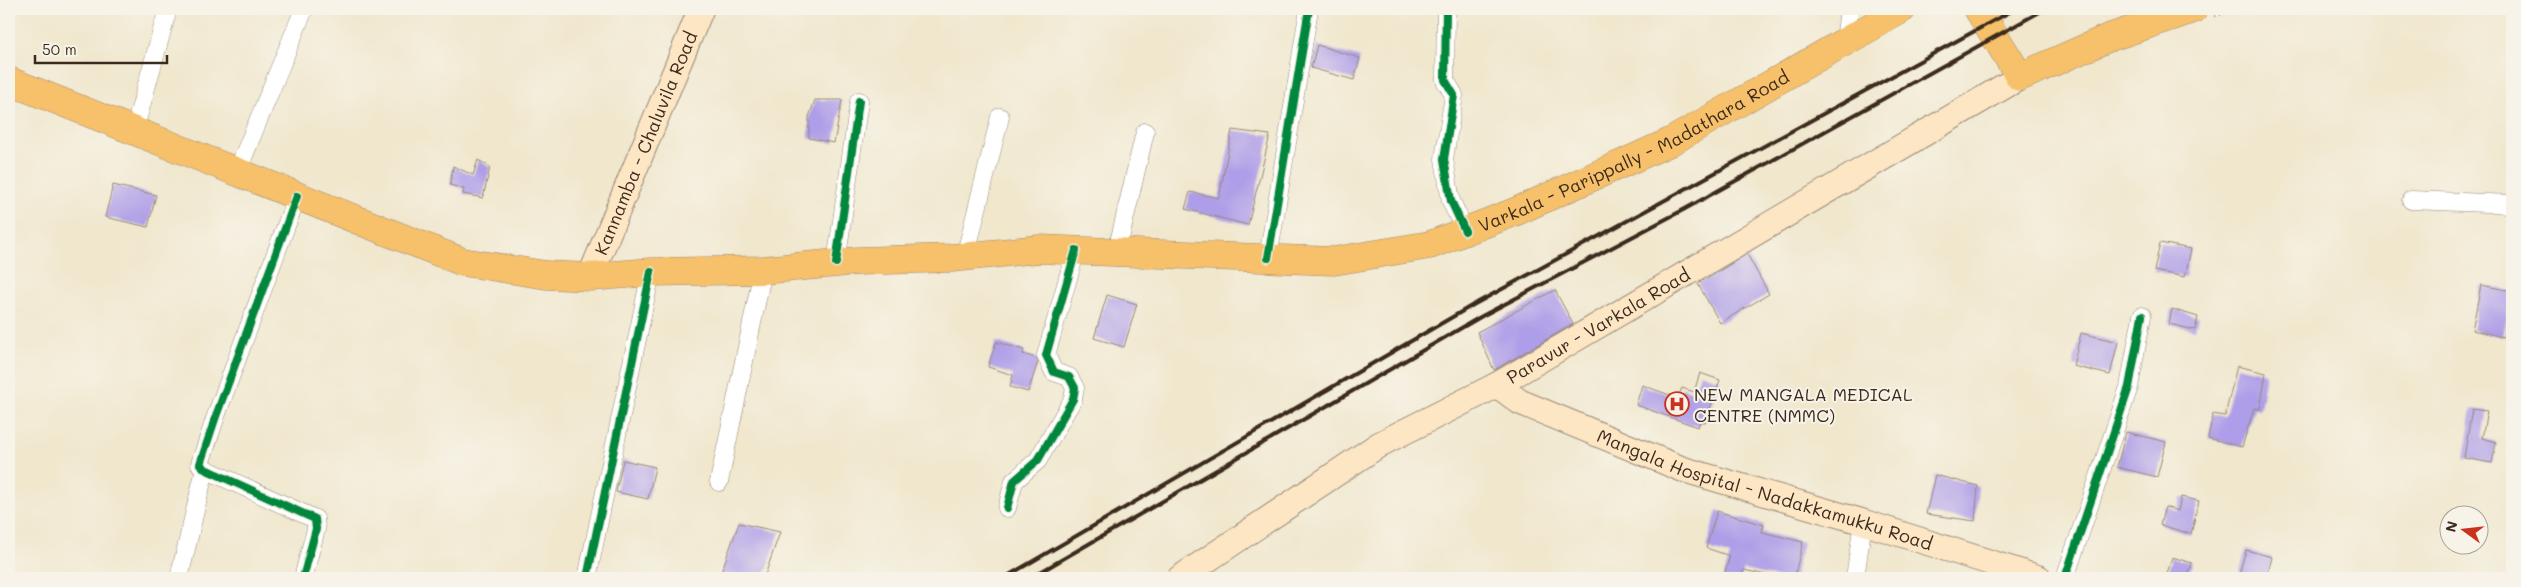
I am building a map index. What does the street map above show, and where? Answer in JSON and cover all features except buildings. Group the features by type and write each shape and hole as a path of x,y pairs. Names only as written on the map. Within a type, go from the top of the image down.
{"main road":[{"name":"Kannamba - Chaluvila Road","path":"590,277 701,9"},
{"name":"Varkala - Parippally - Madathara Road","path":"9,82 463,262 546,276 590,277 651,272 763,270 836,263 965,257 1039,249 1334,261 1430,245 1517,211 1670,142 1902,9"},
{"path":"1978,9 2020,77 2108,38 2194,9"},
{"name":"Paravur - Varkala Road","path":"1180,578 1380,444 1497,385 2020,77"},
{"name":"Mangala Hospital - Nadakkamukku Road","path":"1497,385 1520,402 1682,469 1863,522 2039,578"}],"street":[{"path":"134,130 168,9"},
{"path":"237,172 304,9"},
{"path":"1268,258 1308,9"},
{"path":"1446,9 1445,80 1454,95 1444,159 1451,201 1465,231"},
{"path":"1845,41 1849,9"},
{"path":"836,263 859,101"},
{"path":"965,257 1000,117"},
{"path":"1118,251 1145,132"},
{"path":"297,196 200,464 205,470 315,519 316,529 303,578"},
{"path":"2410,200 2512,204"},
{"path":"1007,508 1014,481 1038,460 1073,398 1075,388 1069,377 1054,372 1046,355 1076,250"},
{"path":"719,482 763,270"},
{"path":"587,578 651,272"},
{"path":"2065,578 2129,387 2142,316"},
{"path":"179,578 205,470"},
{"path":"1855,578 1863,522"}],"railway":[{"path":"1004,578 1473,305 2015,9"},
{"path":"1030,578 1482,316 1685,209 2045,9"}],"cycle path":[{"path":"1268,258 1309,9"},
{"path":"1446,9 1445,80 1454,95 1444,159 1451,201 1465,231"},
{"path":"836,263 859,101"},
{"path":"297,196 200,464 205,469 315,519 316,529 303,578"},
{"path":"1007,508 1014,481 1038,460 1073,399 1075,388 1069,377 1054,372 1046,355 1076,250"},
{"path":"587,578 651,272"},
{"path":"2065,578 2129,387 2142,316"}],"place":[{"name":"NEW MANGALA MEDICAL CENTRE (NMMC)","path":"1677,404"}]}
